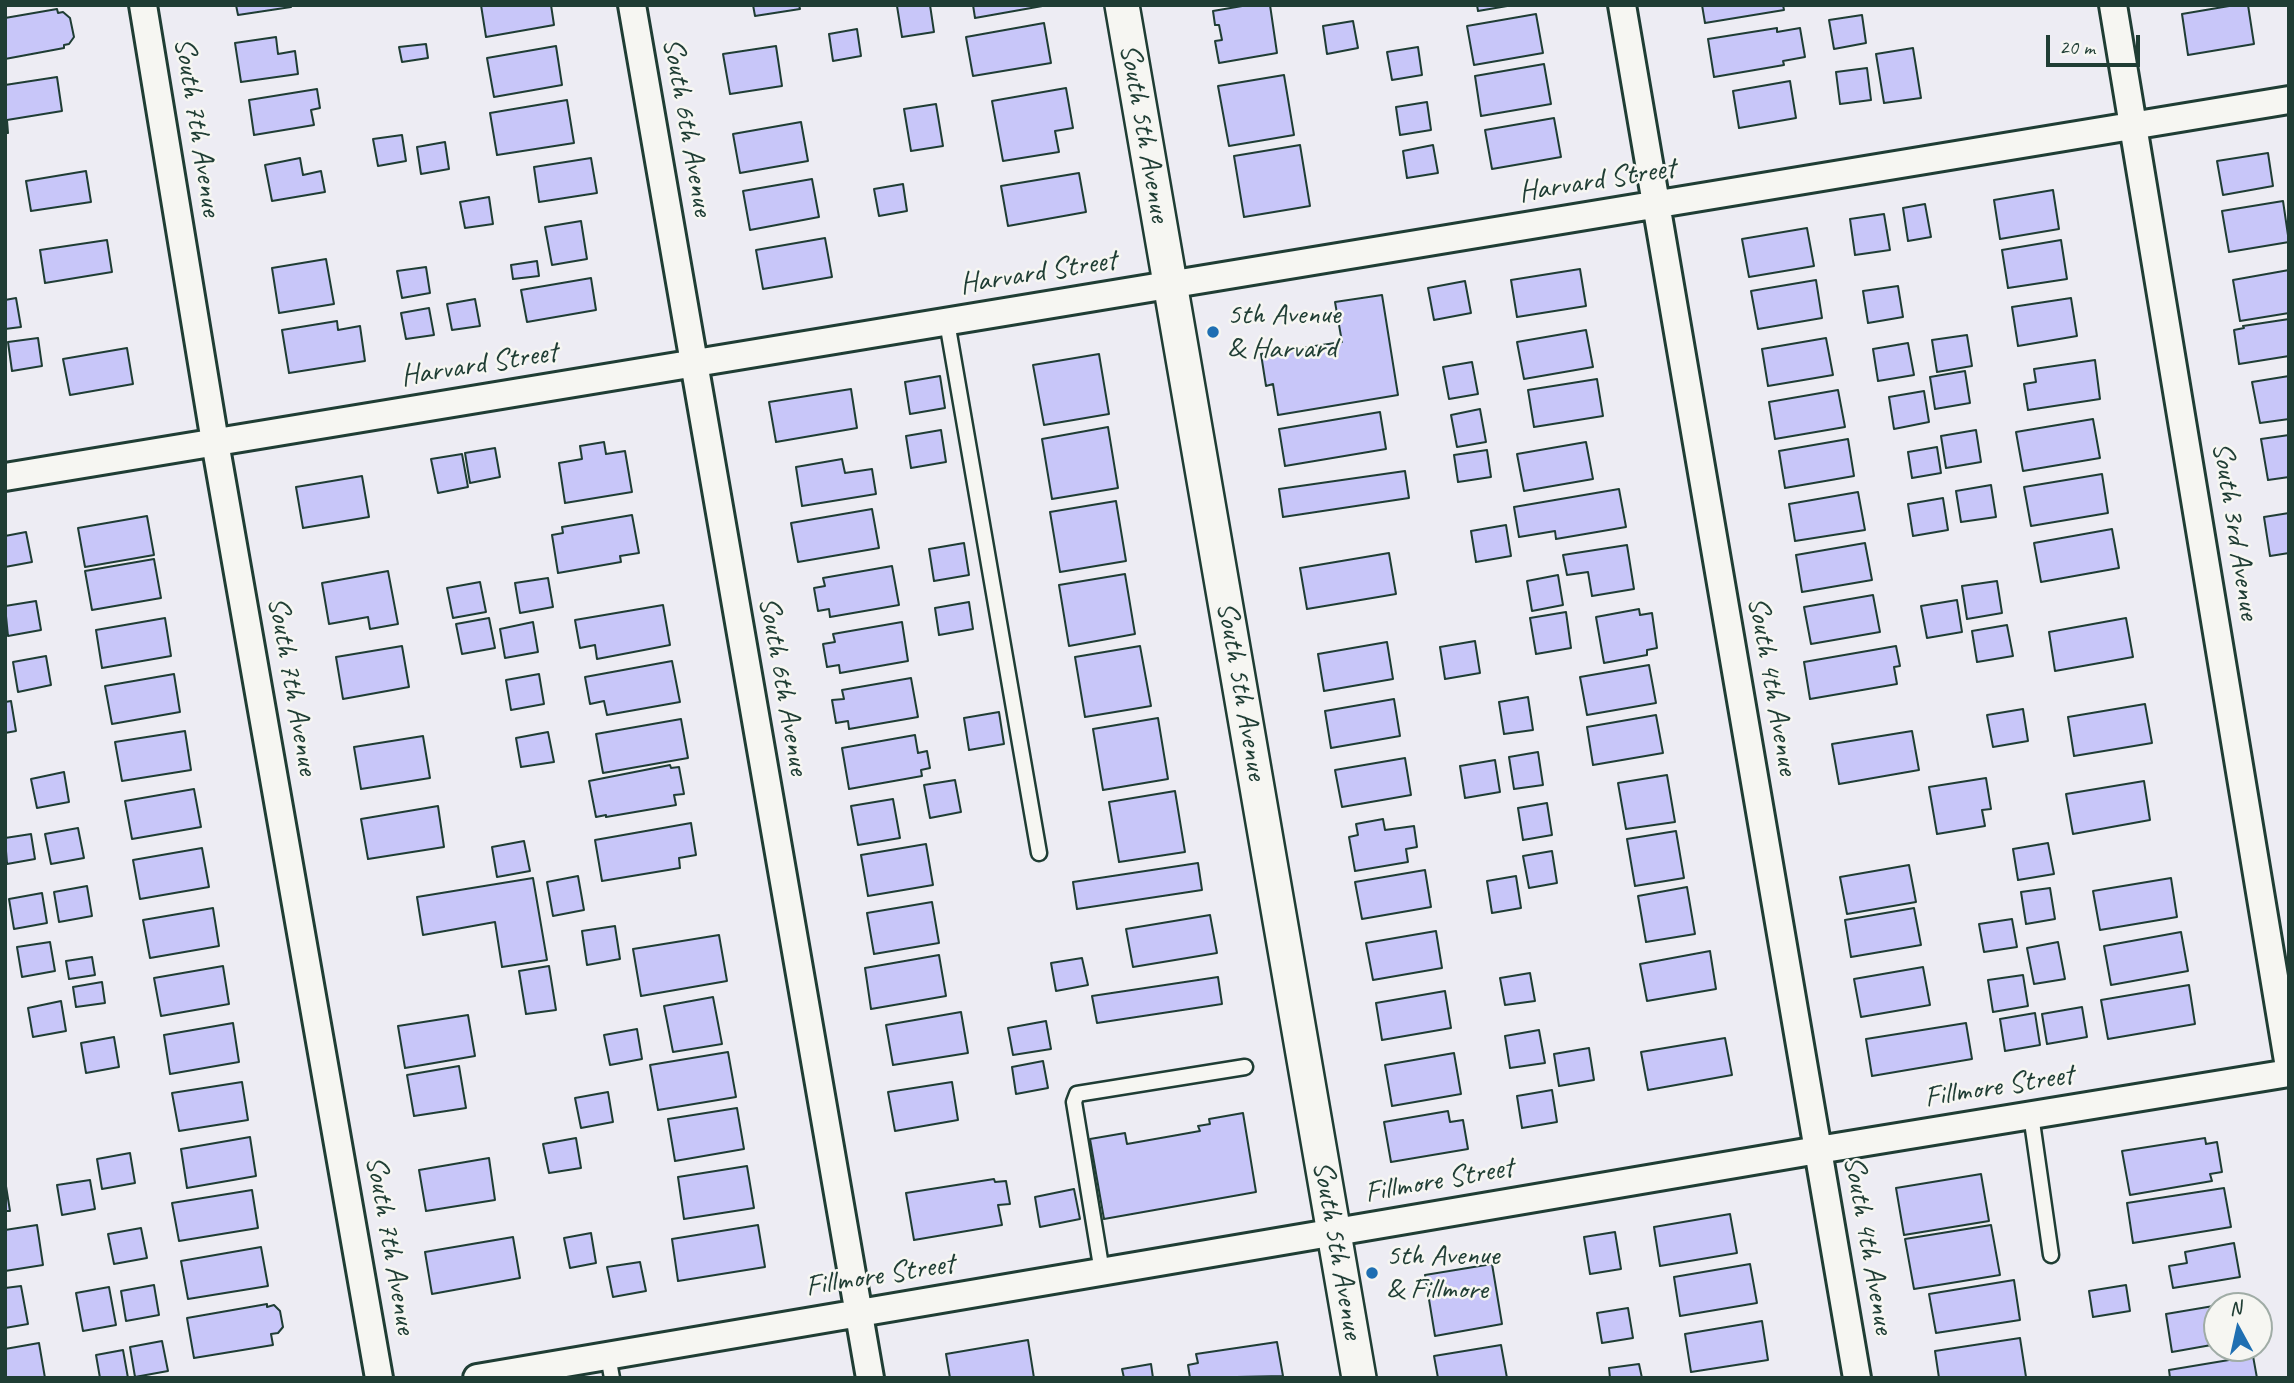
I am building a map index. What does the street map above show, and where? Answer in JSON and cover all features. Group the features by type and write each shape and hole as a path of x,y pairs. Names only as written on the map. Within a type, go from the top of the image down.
{"street":[{"name":"South 7th Avenue","path":"143,5 215,442 379,1378"},
{"name":"South 6th Avenue","path":"632,5 870,1378"},
{"name":"South 5th Avenue","path":"1122,5 1359,1378"},
{"name":"South 4th Avenue","path":"1622,5 1857,1378"},
{"name":"South 3rd Avenue","path":"2113,5 2289,1067"},
{"name":"Harvard Street","path":"5,477 2289,100"},
{"name":"Fillmore Street","path":"477,1378 610,1367 859,1313 2289,1073"}],"lane":[{"path":"947,322 1039,853"},
{"path":"1102,1272 1074,1102 1077,1094 1245,1067"},
{"path":"2031,1115 2051,1255"}],"building":[{"path":"236,5 290,5 291,7 238,15"},
{"path":"481,5 551,5 554,25 486,37"},
{"path":"753,5 799,5 800,9 755,16"},
{"path":"930,5 934,32 902,37 897,6"},
{"path":"973,5 1048,5 975,18"},
{"path":"1248,5 1270,5 1277,53 1219,63 1215,41 1222,40 1219,25 1215,25 1213,11"},
{"path":"1477,5 1513,5 1478,11"},
{"path":"1702,5 1783,5 1784,10 1705,23"},
{"path":"2248,5 2254,44 2188,55 2182,14"},
{"path":"57,9 58,13 63,12 70,18 74,37 69,44 64,45 64,48 5,59 5,18"},
{"path":"1536,14 1543,53 1474,65 1467,26"},
{"path":"1862,15 1866,43 1834,49 1829,20"},
{"path":"1353,21 1358,48 1327,54 1323,26"},
{"path":"1044,23 1051,63 973,76 966,37"},
{"path":"1777,28 1777,32 1800,28 1805,57 1783,61 1784,65 1714,77 1708,39"},
{"path":"857,29 861,56 833,61 829,34"},
{"path":"276,37 278,54 295,51 298,74 241,82 235,43"},
{"path":"426,44 428,58 402,62 399,47"},
{"path":"556,46 562,85 494,97 487,58"},
{"path":"776,46 782,86 730,94 723,54"},
{"path":"1418,47 1422,75 1392,80 1387,52"},
{"path":"1913,48 1921,98 1884,103 1876,54"},
{"path":"1544,64 1551,104 1481,116 1475,76"},
{"path":"1867,68 1871,100 1840,104 1836,72"},
{"path":"1284,75 1294,135 1229,146 1218,86"},
{"path":"57,77 62,111 7,120 8,133 5,133 5,85"},
{"path":"1790,81 1796,118 1739,128 1733,91"},
{"path":"1066,88 1073,128 1055,131 1059,152 1003,161 992,101"},
{"path":"317,89 320,108 311,110 314,125 254,135 249,100"},
{"path":"567,100 574,143 497,155 490,113"},
{"path":"1427,102 1431,130 1400,135 1396,107"},
{"path":"936,104 943,146 911,151 904,109"},
{"path":"1554,118 1561,157 1492,169 1485,130"},
{"path":"801,122 808,161 740,173 733,134"},
{"path":"402,135 406,161 378,166 373,139"},
{"path":"445,142 449,169 421,174 417,147"},
{"path":"1300,145 1310,206 1244,217 1234,156"},
{"path":"1433,145 1438,173 1407,178 1403,151"},
{"path":"2268,153 2273,186 2223,195 2217,161"},
{"path":"300,158 303,175 321,171 325,192 272,201 265,165"},
{"path":"591,158 597,193 539,202 534,167"},
{"path":"86,171 91,202 31,211 26,181"},
{"path":"1079,173 1086,212 1008,226 1001,186"},
{"path":"812,179 819,217 750,230 743,191"},
{"path":"903,184 907,211 879,216 874,189"},
{"path":"2053,190 2059,229 2000,239 1994,200"},
{"path":"489,197 493,224 465,228 460,202"},
{"path":"2283,201 2289,242 2229,252 2222,211"},
{"path":"1925,204 1931,237 1908,241 1903,208"},
{"path":"1884,214 1890,250 1855,255 1850,219"},
{"path":"581,221 587,259 552,265 545,227"},
{"path":"1807,228 1814,266 1749,277 1742,239"},
{"path":"825,238 832,277 763,289 756,250"},
{"path":"107,240 112,272 45,283 40,250"},
{"path":"2061,240 2067,279 2008,288 2002,250"},
{"path":"326,259 334,304 279,313 272,268"},
{"path":"537,261 539,276 513,279 511,265"},
{"path":"426,267 430,293 402,298 397,271"},
{"path":"1580,269 1586,306 1517,317 1511,280"},
{"path":"2289,270 2289,313 2240,321 2233,280"},
{"path":"591,278 596,310 527,322 521,290"},
{"path":"1816,280 1822,318 1758,329 1751,291"},
{"path":"1465,281 1471,313 1434,320 1428,288"},
{"path":"1898,286 1903,317 1868,323 1863,291"},
{"path":"1382,295 1398,395 1278,415 1273,384 1266,386 1261,354 1342,342 1335,302"},
{"path":"16,298 21,327 5,329 5,300"},
{"path":"2071,298 2077,336 2018,346 2012,307"},
{"path":"475,299 480,326 452,330 447,304"},
{"path":"429,308 434,335 406,339 401,313"},
{"path":"2289,319 2289,356 2239,364 2234,330 2244,328 2243,326"},
{"path":"337,321 338,330 360,326 365,361 289,373 282,330"},
{"path":"1586,330 1593,367 1524,379 1517,342"},
{"path":"1967,335 1972,366 1937,372 1932,340"},
{"path":"38,338 42,366 12,371 8,342"},
{"path":"1826,338 1833,375 1768,386 1762,349"},
{"path":"1908,343 1914,375 1878,381 1873,349"},
{"path":"127,348 133,384 70,395 63,359"},
{"path":"1099,354 1109,414 1044,425 1033,365"},
{"path":"2095,360 2100,399 2028,410 2024,384 2036,382 2034,369"},
{"path":"1472,362 1478,394 1449,399 1443,367"},
{"path":"1965,371 1970,403 1935,409 1930,377"},
{"path":"940,376 945,408 910,414 905,382"},
{"path":"2289,376 2289,419 2260,423 2252,382"},
{"path":"1597,379 1603,416 1534,427 1528,390"},
{"path":"851,389 857,428 776,442 769,402"},
{"path":"1838,390 1845,427 1775,439 1769,402"},
{"path":"1924,391 1929,422 1894,429 1889,397"},
{"path":"1480,409 1486,442 1457,447 1451,415"},
{"path":"1380,412 1386,449 1285,466 1279,429"},
{"path":"2093,419 2100,458 2023,471 2016,432"},
{"path":"1108,427 1118,488 1052,499 1042,439"},
{"path":"941,430 946,462 911,468 906,436"},
{"path":"1976,430 1981,462 1946,468 1941,436"},
{"path":"2289,435 2289,477 2268,480 2261,439"},
{"path":"1848,439 1854,476 1785,488 1779,451"},
{"path":"604,442 606,454 625,451 632,492 565,503 559,463 582,459 580,446"},
{"path":"1586,442 1593,479 1524,491 1517,454"},
{"path":"1937,447 1941,473 1912,478 1908,452"},
{"path":"495,448 500,477 470,483 465,453"},
{"path":"1487,450 1491,477 1458,482 1454,455"},
{"path":"462,454 468,487 438,493 431,459"},
{"path":"842,459 845,473 872,469 876,494 802,506 796,467"},
{"path":"1405,471 1409,498 1283,517 1279,489"},
{"path":"2102,474 2108,513 2031,526 2024,487"},
{"path":"362,476 369,517 303,528 296,487"},
{"path":"1991,485 1996,517 1961,522 1956,491"},
{"path":"1619,489 1626,527 1556,539 1555,531 1519,537 1514,507"},
{"path":"1858,492 1865,530 1795,541 1789,504"},
{"path":"1943,498 1948,530 1913,536 1908,504"},
{"path":"1116,501 1126,561 1060,572 1050,512"},
{"path":"872,509 879,548 798,562 791,523"},
{"path":"2289,513 2289,553 2270,556 2264,517"},
{"path":"632,515 639,553 620,556 621,562 558,573 552,535 563,533 562,527"},
{"path":"147,516 154,555 85,567 78,528"},
{"path":"1506,525 1511,556 1476,562 1471,531"},
{"path":"2112,529 2119,568 2041,582 2034,543"},
{"path":"26,532 32,562 5,567 5,536"},
{"path":"964,543 969,575 934,581 929,549"},
{"path":"1865,543 1872,580 1802,592 1796,555"},
{"path":"1627,545 1634,589 1592,596 1588,572 1567,575 1563,555"},
{"path":"1389,553 1396,594 1307,609 1300,568"},
{"path":"154,559 161,598 92,610 85,571"},
{"path":"892,566 899,605 830,617 829,609 818,611 814,588 825,586 823,578"},
{"path":"388,571 398,624 370,629 368,617 329,624 322,583"},
{"path":"1125,574 1135,634 1069,646 1059,585"},
{"path":"1558,575 1563,605 1532,611 1527,581"},
{"path":"548,578 553,607 520,613 515,583"},
{"path":"1997,581 2002,613 1967,619 1962,586"},
{"path":"480,582 486,612 453,618 447,588"},
{"path":"1873,595 1880,632 1811,644 1804,607"},
{"path":"1957,600 1962,632 1927,638 1921,606"},
{"path":"36,601 41,630 8,636 5,606"},
{"path":"969,602 973,629 939,635 935,608"},
{"path":"663,605 670,645 597,659 595,645 580,648 575,620"},
{"path":"1639,609 1640,615 1652,613 1657,648 1647,650 1647,655 1604,663 1596,617"},
{"path":"1566,612 1571,648 1536,654 1530,618"},
{"path":"165,618 171,656 102,668 96,630"},
{"path":"489,618 495,648 462,654 456,624"},
{"path":"2126,618 2133,657 2055,671 2049,632"},
{"path":"533,622 538,652 505,658 500,629"},
{"path":"902,622 908,661 840,673 839,665 827,667 823,644 835,642 833,634"},
{"path":"2007,625 2013,656 1977,662 1972,631"},
{"path":"1475,641 1480,673 1445,679 1440,647"},
{"path":"1387,642 1393,679 1324,691 1318,654"},
{"path":"402,646 409,687 343,699 336,657"},
{"path":"1140,646 1151,706 1085,717 1075,657"},
{"path":"1896,646 1900,666 1894,667 1897,684 1810,699 1804,662"},
{"path":"46,656 51,685 18,692 13,662"},
{"path":"672,661 680,702 607,715 604,701 590,704 585,677"},
{"path":"1649,665 1656,703 1587,715 1580,677"},
{"path":"174,674 180,712 112,724 105,686"},
{"path":"539,674 544,704 511,710 506,680"},
{"path":"911,678 918,717 849,729 848,721 836,723 832,700 844,699 842,690"},
{"path":"1528,697 1533,730 1504,734 1499,702"},
{"path":"1394,699 1400,736 1331,748 1325,711"},
{"path":"11,701 16,731 5,733 5,702"},
{"path":"2145,704 2152,743 2074,756 2068,717"},
{"path":"2023,709 2028,741 1993,747 1987,715"},
{"path":"999,712 1004,744 969,750 964,718"},
{"path":"1656,715 1663,753 1593,765 1587,727"},
{"path":"1158,718 1168,779 1103,790 1093,729"},
{"path":"681,719 688,758 603,773 596,734"},
{"path":"185,731 191,770 122,781 115,742"},
{"path":"1912,731 1919,770 1839,784 1832,744"},
{"path":"548,732 554,762 521,767 516,738"},
{"path":"915,735 918,753 927,751 930,768 921,770 922,776 849,789 842,748"},
{"path":"423,736 430,778 361,789 354,747"},
{"path":"1538,752 1543,785 1514,789 1509,757"},
{"path":"1405,758 1411,795 1342,807 1335,770"},
{"path":"1495,760 1500,792 1465,798 1460,766"},
{"path":"670,765 671,768 679,767 684,794 674,795 676,805 596,817 589,781"},
{"path":"64,772 69,802 37,808 31,779"},
{"path":"1667,775 1675,822 1626,829 1618,783"},
{"path":"1986,778 1991,809 1982,810 1985,826 1937,834 1929,787"},
{"path":"955,780 961,812 930,818 924,785"},
{"path":"2144,781 2150,820 2073,834 2066,794"},
{"path":"194,789 201,827 132,839 125,801"},
{"path":"1175,791 1185,852 1119,862 1109,802"},
{"path":"893,799 900,838 858,845 851,806"},
{"path":"1547,803 1552,835 1523,840 1518,808"},
{"path":"438,806 444,847 368,859 361,819"},
{"path":"1383,819 1385,830 1414,826 1417,847 1406,849 1408,862 1355,871 1349,837 1358,835 1356,824"},
{"path":"691,823 696,855 679,858 680,868 602,881 595,840"},
{"path":"78,828 84,858 51,864 45,834"},
{"path":"1676,831 1684,878 1635,886 1627,839"},
{"path":"31,834 35,859 7,864 5,838"},
{"path":"524,841 530,871 497,877 492,847"},
{"path":"2048,843 2054,874 2018,880 2013,849"},
{"path":"926,844 933,885 868,896 861,855"},
{"path":"202,848 209,887 140,899 133,860"},
{"path":"1552,851 1557,883 1529,888 1523,856"},
{"path":"1198,863 1202,890 1077,909 1073,882"},
{"path":"1909,865 1916,902 1847,914 1840,877"},
{"path":"1425,870 1431,907 1362,919 1355,882"},
{"path":"578,876 584,910 553,916 547,882"},
{"path":"1516,876 1521,908 1492,913 1487,881"},
{"path":"533,878 547,960 502,967 495,922 423,935 417,897"},
{"path":"2171,878 2177,917 2100,930 2093,891"},
{"path":"87,886 92,916 59,922 54,892"},
{"path":"1687,887 1695,934 1646,942 1638,896"},
{"path":"2050,888 2055,919 2026,924 2021,892"},
{"path":"42,893 47,923 14,929 9,899"},
{"path":"932,902 939,943 874,954 867,913"},
{"path":"213,908 219,946 150,958 143,920"},
{"path":"1914,908 1921,945 1851,957 1845,920"},
{"path":"1210,915 1217,953 1133,967 1126,929"},
{"path":"2012,919 2017,947 1984,952 1979,924"},
{"path":"615,926 620,959 587,965 582,931"},
{"path":"1436,931 1442,968 1373,980 1366,943"},
{"path":"2181,932 2188,971 2111,985 2104,946"},
{"path":"719,935 727,981 641,996 633,949"},
{"path":"50,942 55,971 22,977 17,947"},
{"path":"2058,942 2065,979 2034,984 2027,948"},
{"path":"1710,951 1716,989 1647,1001 1640,964"},
{"path":"939,955 946,996 871,1009 865,968"},
{"path":"92,957 95,975 69,979 66,961"},
{"path":"1082,958 1088,985 1056,991 1051,963"},
{"path":"223,966 229,1004 161,1016 154,978"},
{"path":"549,966 556,1010 526,1014 519,971"},
{"path":"1923,967 1930,1005 1861,1017 1854,979"},
{"path":"1530,973 1535,1001 1505,1005 1500,978"},
{"path":"2023,975 2028,1006 1993,1012 1988,980"},
{"path":"1218,977 1222,1004 1097,1023 1092,996"},
{"path":"102,982 105,1003 76,1007 73,987"},
{"path":"2189,985 2195,1024 2108,1039 2101,1000"},
{"path":"1445,991 1451,1028 1382,1040 1376,1003"},
{"path":"713,997 722,1044 673,1052 664,1006"},
{"path":"61,1001 66,1031 33,1037 28,1008"},
{"path":"2082,1007 2087,1037 2047,1044 2042,1014"},
{"path":"961,1012 968,1053 893,1065 886,1025"},
{"path":"2035,1013 2040,1045 2005,1051 2000,1019"},
{"path":"468,1015 475,1056 405,1068 398,1026"},
{"path":"1046,1021 1051,1049 1013,1055 1008,1028"},
{"path":"233,1023 239,1062 170,1074 164,1035"},
{"path":"1966,1023 1972,1059 1872,1076 1866,1039"},
{"path":"637,1029 642,1059 610,1065 604,1035"},
{"path":"1539,1030 1545,1063 1510,1068 1505,1036"},
{"path":"114,1037 119,1067 86,1073 81,1043"},
{"path":"1725,1038 1732,1075 1648,1090 1641,1052"},
{"path":"1589,1048 1594,1080 1559,1086 1554,1054"},
{"path":"728,1052 736,1097 658,1110 650,1065"},
{"path":"1454,1053 1461,1094 1392,1106 1385,1065"},
{"path":"1043,1061 1048,1088 1016,1094 1012,1067"},
{"path":"459,1066 466,1108 414,1116 407,1075"},
{"path":"242,1082 248,1120 179,1131 172,1093"},
{"path":"952,1082 958,1120 895,1131 888,1092"},
{"path":"1552,1090 1557,1122 1522,1128 1517,1096"},
{"path":"608,1092 613,1122 581,1128 575,1098"},
{"path":"737,1108 744,1149 675,1161 668,1119"},
{"path":"1448,1111 1450,1122 1463,1120 1468,1149 1391,1162 1384,1122"},
{"path":"1243,1113 1256,1192 1104,1219 1090,1139 1125,1133 1127,1144 1200,1131 1198,1126 1210,1124 1209,1119"},
{"path":"250,1137 256,1176 187,1188 181,1149"},
{"path":"576,1138 581,1168 549,1173 543,1144"},
{"path":"2205,1138 2206,1144 2217,1142 2222,1172 2210,1174 2212,1181 2130,1195 2122,1151"},
{"path":"130,1153 135,1183 102,1189 97,1159"},
{"path":"489,1158 495,1200 426,1211 419,1170"},
{"path":"747,1166 754,1208 684,1219 678,1177"},
{"path":"1981,1174 1989,1221 1904,1235 1896,1188"},
{"path":"994,1179 995,1182 1006,1181 1010,1204 998,1205 1002,1225 914,1240 906,1193"},
{"path":"5,1180 10,1211 5,1211"},
{"path":"90,1180 95,1209 62,1215 57,1185"},
{"path":"2224,1188 2231,1227 2133,1243 2127,1203"},
{"path":"1074,1189 1080,1219 1040,1227 1035,1197"},
{"path":"252,1190 258,1228 179,1241 172,1203"},
{"path":"1730,1214 1737,1253 1660,1266 1654,1227"},
{"path":"37,1225 43,1265 5,1271 5,1230"},
{"path":"758,1225 765,1267 678,1281 672,1239"},
{"path":"1991,1225 2000,1275 1914,1289 1905,1239"},
{"path":"141,1228 147,1258 114,1264 108,1234"},
{"path":"1615,1232 1621,1269 1590,1274 1584,1237"},
{"path":"591,1233 596,1263 570,1268 564,1238"},
{"path":"513,1237 520,1278 432,1294 425,1252"},
{"path":"2234,1243 2240,1277 2173,1288 2169,1266 2187,1263 2185,1252"},
{"path":"261,1247 268,1286 188,1299 181,1261"},
{"path":"640,1262 646,1291 613,1297 607,1267"},
{"path":"1492,1264 1502,1324 1435,1336 1425,1275"},
{"path":"1750,1264 1757,1303 1680,1316 1674,1277"},
{"path":"2014,1280 2020,1320 1936,1333 1929,1294"},
{"path":"154,1285 159,1315 126,1321 121,1291"},
{"path":"2126,1285 2130,1311 2093,1317 2089,1291"},
{"path":"21,1286 28,1324 5,1328 5,1288"},
{"path":"109,1287 116,1325 83,1331 76,1293"},
{"path":"267,1304 267,1307 274,1305 280,1311 283,1327 278,1333 271,1334 273,1345 194,1358 187,1318"},
{"path":"1628,1308 1633,1338 1602,1343 1597,1313"},
{"path":"2203,1308 2203,1346 2172,1352 2166,1314"},
{"path":"1762,1321 1768,1360 1691,1372 1685,1334"},
{"path":"2020,1338 2026,1377 1939,1378 1935,1351"},
{"path":"1028,1340 1034,1378 950,1378 946,1354"},
{"path":"162,1341 168,1371 135,1377 130,1347"},
{"path":"1277,1342 1283,1376 1190,1378 1188,1365 1198,1363 1196,1354"},
{"path":"39,1343 45,1378 5,1378 5,1349"},
{"path":"1501,1345 1507,1378 1438,1378 1434,1356"},
{"path":"123,1350 128,1378 100,1378 96,1355"},
{"path":"2217,1362 2254,1362 2257,1378 2170,1378 2169,1370"},
{"path":"1151,1364 1153,1378 1124,1378 1122,1369"},
{"path":"1639,1364 1642,1378 1610,1378 1609,1368"}],"place":[{"name":"5th Avenue & Harvard","path":"1213,332"},
{"name":"5th Avenue & Fillmore","path":"1372,1273"}]}
